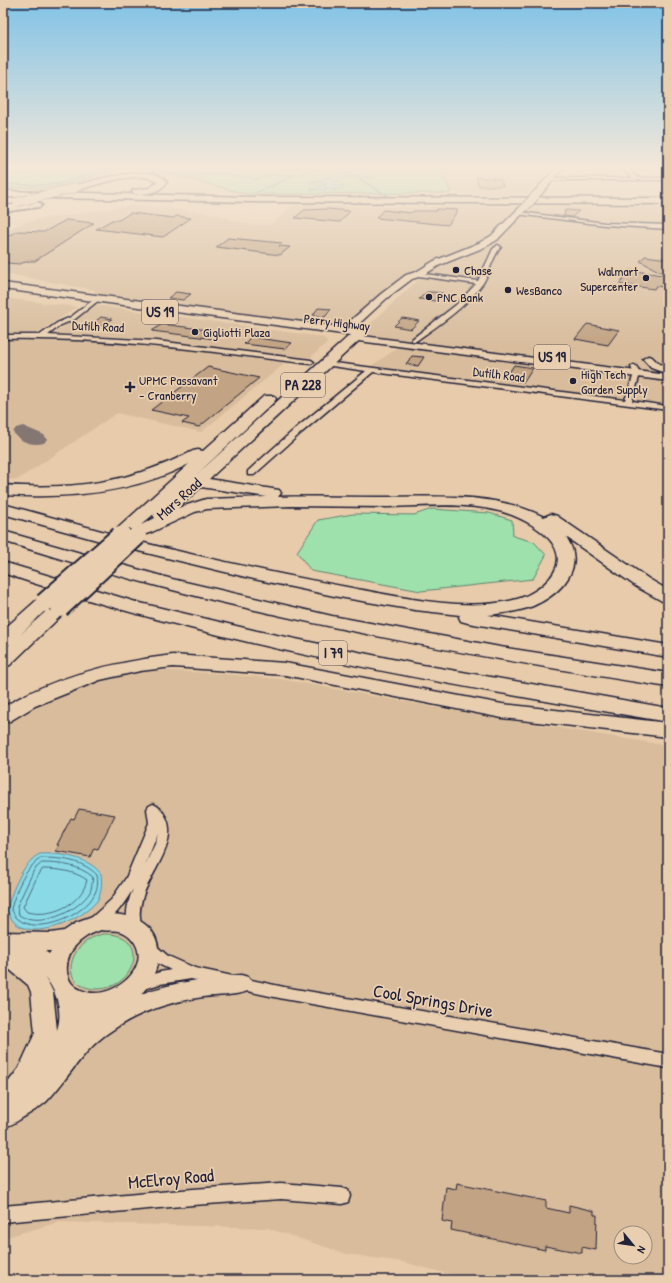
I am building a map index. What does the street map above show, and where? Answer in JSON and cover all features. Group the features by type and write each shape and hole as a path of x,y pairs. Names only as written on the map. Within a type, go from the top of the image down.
{"highway":[{"path":"3,279 66,294"},
{"name":"Perry Highway","path":"3,286 66,294 93,300"},
{"name":"Perry Highway","path":"3,291 93,300 353,333"},
{"name":"Mars Road","path":"3,640 52,605 135,533 191,480 222,441 311,362 353,333"},
{"name":"Mars Road","path":"135,533 191,480 217,464 327,364 353,333"},
{"path":"3,490 21,492 65,491 128,482 178,466 222,441"},
{"path":"217,464 219,476 230,486"},
{"path":"191,480 294,495 472,496 499,499 530,508 545,515 643,583 668,597"},
{"path":"135,533 189,509 206,504 470,502 508,509 526,515 543,524 559,539 566,556 565,566 552,588 524,603 502,608 466,609 426,605 328,589"},
{"path":"3,509 102,537 200,561 328,589 528,628 668,651"},
{"name":"I 79","path":"3,536 154,579 359,627 462,647 668,680"},
{"name":"I 79","path":"3,567 34,578 130,606 311,649 398,667 668,715"},
{"path":"3,575 56,590 130,606"},
{"name":"Mars Road","path":"3,661 52,605"},
{"path":"3,716 28,701 95,675 140,665 173,662 217,663 285,669 502,711 668,730"}],"main road":[{"path":"353,333 384,296 409,277 419,274 437,263 490,240 505,228"},
{"path":"399,297 419,279 419,274"},
{"name":"Perry Highway","path":"353,333 637,370 668,378"},
{"name":"Perry Highway","path":"353,333 637,370 668,371"},
{"path":"648,359 655,366 668,371"}],"street":[{"path":"414,340 462,302 480,283 498,247"},
{"path":"419,274 480,283"},
{"path":"42,336 59,324 67,322 93,300"},
{"name":"Dutilh Road","path":"3,337 42,336 126,339 311,362"},
{"name":"Dutilh Road","path":"327,364 668,408"},
{"path":"251,473 293,435 371,370"},
{"path":"628,403 637,370"},
{"path":"3,1114 42,1075 60,1045 70,1024 70,1010 62,984 57,960 63,947 69,939 79,931 108,914 124,895 155,823 152,809 162,819 164,827 158,852 135,901 133,921 135,928"},
{"path":"3,945 36,955 48,965 62,984 83,1001 104,1001 122,995 135,986 147,968 150,954 144,936 135,928 116,922 93,924"},
{"path":"3,941 51,942 69,939"},
{"name":"Cool Springs Drive","path":"149,948 162,960 192,974 284,993 668,1062"},
{"path":"3,952 35,978 42,992 46,1033 27,1076 3,1114"},
{"name":"Cool Springs Drive","path":"135,986 160,978 192,974"},
{"path":"3,1114 36,1095 82,1041 96,1028 132,1006 151,998 194,988 241,984"},
{"path":"3,1114 32,1093 81,1026 104,1001"},
{"name":"McElroy Road","path":"3,1214 193,1197 281,1191 342,1196"}],"shaded area":[{"path":"11,228 668,228 668,408 367,369 402,345 355,338 419,279 419,274 409,277 345,331 92,298 95,290 7,274 3,271 3,231"},
{"path":"3,298 77,307 36,334 3,335"},
{"path":"94,305 316,336 324,338 328,342 311,357 301,358 124,337 56,334 56,332"},
{"name":"UPMC Passavant – Cranberry","path":"101,340 288,361 201,432 117,413 17,480 3,478 3,341"},
{"path":"152,670 212,673 280,679 478,715 665,745 668,790 668,1280 471,1280 403,1262 347,1254 267,1228 59,1222 3,1238 3,724 72,690 123,674"}],"green space":[{"path":"432,509 489,513 512,520 513,536 534,542 546,555 533,579 421,591 311,571 297,552 318,520 353,514 414,515"},
{"path":"104,934 119,936 129,942 133,951 134,961 122,980 111,987 97,989 84,987 76,981 72,973 72,963 75,954 82,945 92,938"}],"water":[{"path":"40,854 65,855 82,860 96,868 101,874 102,881 100,895 97,901 80,915 57,926 32,930 22,927 13,921 7,910 11,895 23,870 28,863"}],"building":[{"path":"52,228 86,228 35,261 19,264 7,263 3,259 3,238 18,231 44,232"},
{"path":"98,228 176,228 163,237 96,229"},
{"path":"228,238 282,243 279,246 290,247 280,255 216,247"},
{"path":"645,256 668,259 668,276 640,261"},
{"path":"630,270 668,276 668,288 656,286 654,289 619,284"},
{"path":"176,292 191,294 183,300 168,298"},
{"name":"PNC Bank","path":"427,292 443,293 435,301 419,299"},
{"path":"318,308 331,309 325,317 313,315"},
{"path":"101,317 112,319 103,326 92,324"},
{"path":"402,318 419,321 411,329 394,326"},
{"name":"Gigliotti Plaza","path":"162,324 223,332 215,339 152,331"},
{"path":"587,324 619,330 608,345 575,339"},
{"path":"251,337 292,343 285,349 244,344"},
{"path":"412,356 424,357 418,366 406,364"},
{"path":"514,365 533,368 524,382 505,379"},
{"path":"208,367 259,378 199,427 182,423 189,418 151,410"},
{"path":"79,809 115,815 98,849 94,848 90,857 56,851 59,845 57,845 71,818 74,819"},
{"path":"457,1183 546,1201 546,1208 569,1213 569,1205 594,1211 594,1215 597,1215 596,1250 582,1247 582,1253 545,1246 545,1250 451,1230 452,1223 442,1221 446,1187 456,1189"}],"taxiway":[{"path":"23,432 26,435 37,439"}],"place":[{"name":"Chase","path":"456,270"},
{"name":"Walmart Supercenter","path":"646,278"},
{"name":"WesBanco","path":"508,290"},
{"name":"PNC Bank","path":"429,297"},
{"name":"Gigliotti Plaza","path":"195,332"},
{"name":"High Tech Garden Supply","path":"573,381"},
{"name":"UPMC Passavant – Cranberry","path":"130,387"}]}
